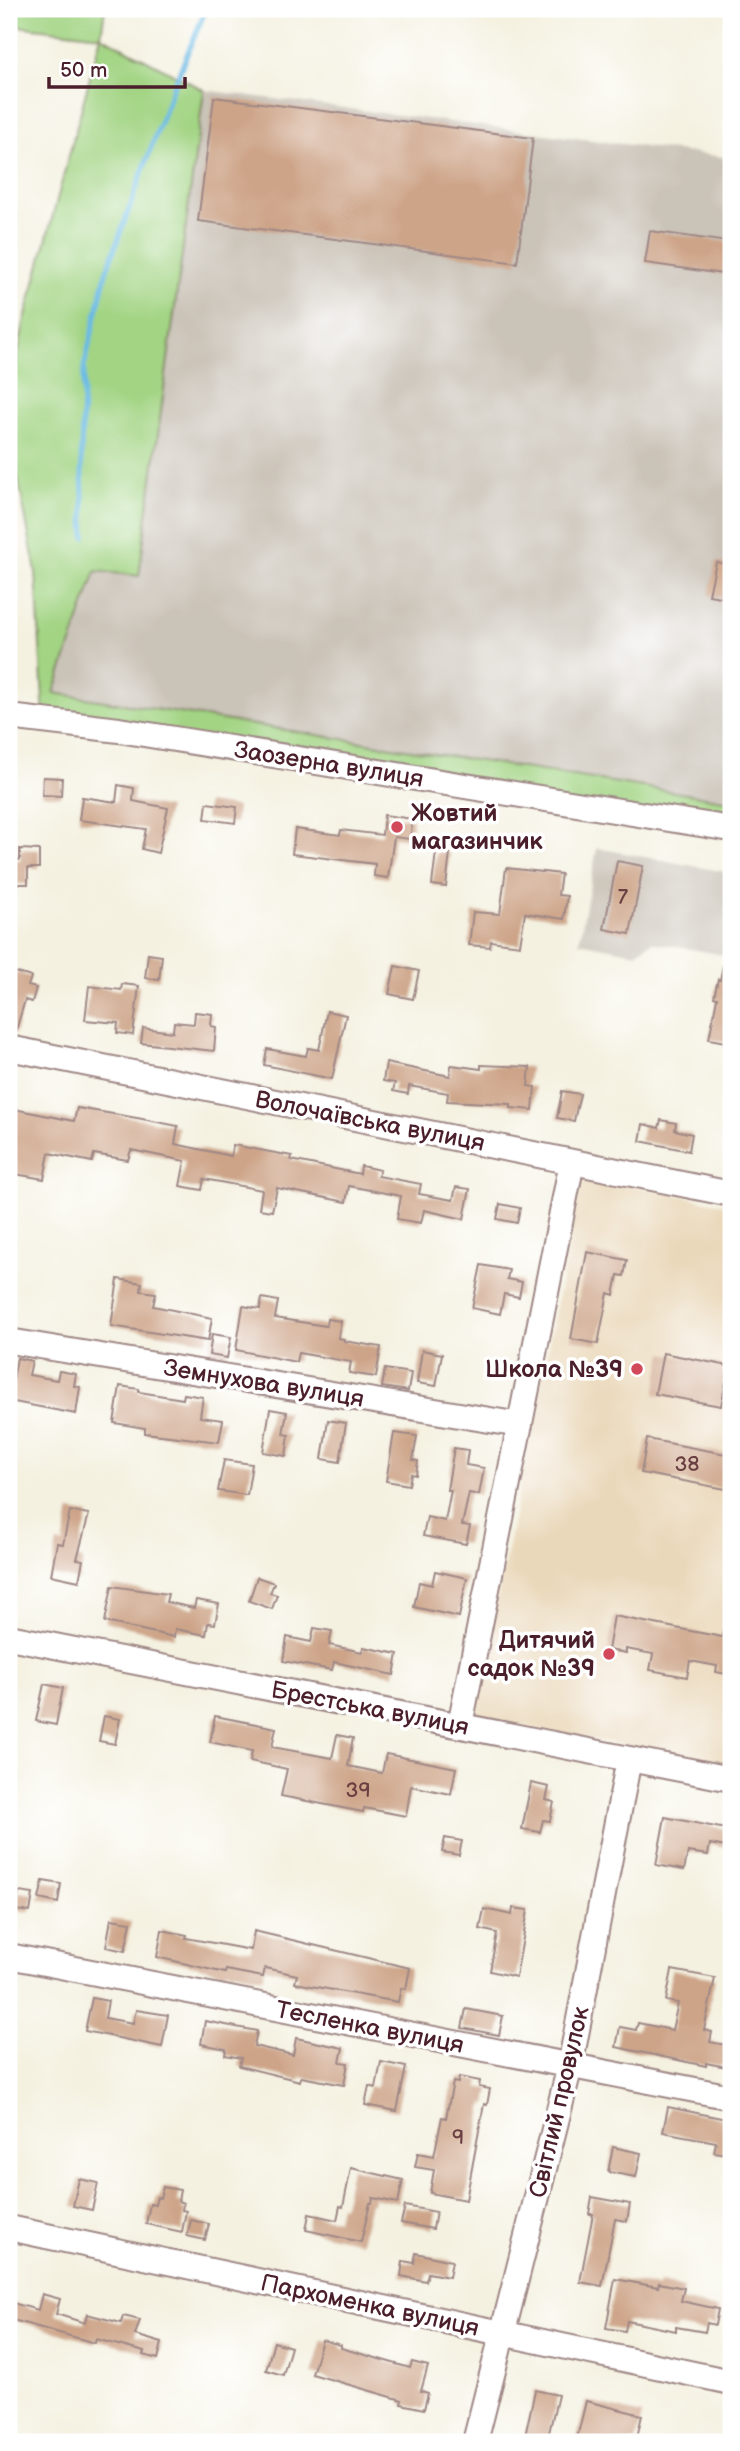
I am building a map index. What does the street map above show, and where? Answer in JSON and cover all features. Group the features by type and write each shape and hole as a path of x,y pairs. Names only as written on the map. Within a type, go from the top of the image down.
{"street":[{"name":"Заозерна вулиця","path":"9,718 120,730 731,829"},
{"name":"Волочаївська вулиця","path":"9,1048 731,1194"},
{"path":"460,1726 572,1162"},
{"name":"Земнухова вулиця","path":"9,1341 520,1425"},
{"name":"Брестська вулиця","path":"9,1637 731,1779"},
{"name":"Світлий провулок","path":"475,2442 570,2066 629,1759"},
{"name":"Тесленка вулиця","path":"9,1956 731,2097"},
{"name":"Пархоменка вулиця","path":"9,2228 731,2382"}],"shaded area":[{"path":"204,90 731,158 731,801 54,693 96,570 139,576"},
{"path":"597,848 731,873 729,956 652,942 636,953 579,942"},
{"name":"Школа №39","path":"582,1176 731,1206 731,1767 474,1716"}],"green space":[{"path":"9,9 105,9 101,36 9,25"},
{"path":"101,36 204,90 139,576 96,571 54,693 731,801 731,829 44,720 36,572 13,452 11,388 24,323"}],"building":[{"path":"214,97 533,138 517,263 198,221"},
{"path":"650,231 728,242 723,274 645,263"},
{"path":"716,562 731,565 731,599 709,595"},
{"path":"43,777 62,778 61,796 42,795"},
{"path":"118,785 134,788 133,801 168,808 158,853 142,849 146,829 79,820 82,797 116,802"},
{"path":"207,803 237,807 235,823 205,819"},
{"path":"384,815 413,819 410,839 394,837 388,878 374,876 375,864 292,854 295,829 340,835 341,830 382,835"},
{"path":"20,849 39,850 39,868 28,868 28,884 9,884 9,859 20,860"},
{"path":"436,852 450,853 446,887 432,885"},
{"path":"617,861 643,866 630,934 604,929"},
{"path":"506,868 561,874 558,895 567,896 564,919 525,913 520,945 491,941 490,947 469,945 473,912 500,914"},
{"path":"148,954 162,956 159,980 145,978"},
{"path":"724,960 731,961 731,1043 709,1039 717,998 714,997"},
{"path":"395,966 419,971 413,999 389,994"},
{"path":"11,971 31,977 28,986 36,988 32,1002 25,1000 15,1034 9,1034"},
{"path":"122,984 139,986 133,1035 117,1033 118,1023 85,1020 89,986 121,990"},
{"path":"327,1011 346,1015 332,1079 264,1065 267,1049 306,1056 308,1048 319,1050"},
{"path":"195,1012 212,1014 211,1026 216,1027 214,1051 141,1043 143,1028 173,1032 174,1022 194,1024"},
{"path":"386,1063 450,1076 451,1065 481,1069 481,1065 530,1067 528,1086 535,1087 533,1110 511,1108 511,1104 447,1101 448,1093 409,1086 408,1094 393,1091 395,1083 383,1081"},
{"path":"562,1091 580,1094 574,1121 557,1118"},
{"path":"9,1108 74,1121 77,1108 178,1126 175,1144 231,1156 233,1145 292,1156 291,1160 360,1174 361,1166 380,1170 378,1176 421,1184 419,1194 453,1200 456,1187 470,1189 464,1219 424,1210 421,1223 397,1219 401,1196 349,1186 346,1202 277,1188 272,1211 259,1209 262,1190 204,1179 202,1190 180,1186 185,1161 131,1150 128,1160 94,1154 92,1162 49,1153 44,1179 9,1173"},
{"path":"661,1120 676,1123 675,1130 692,1134 689,1151 640,1141 643,1124 659,1128"},
{"path":"500,1204 520,1208 517,1223 497,1219"},
{"path":"587,1252 627,1260 624,1276 618,1275 614,1295 608,1293 598,1344 571,1339"},
{"path":"481,1265 509,1270 507,1279 522,1282 519,1297 504,1294 500,1314 472,1308"},
{"path":"118,1279 142,1283 141,1291 156,1293 153,1306 212,1318 208,1341 111,1326"},
{"path":"262,1298 278,1301 275,1318 326,1326 327,1319 341,1321 338,1338 381,1347 376,1377 349,1373 351,1362 298,1353 296,1362 236,1350 243,1306 260,1309"},
{"path":"212,1334 231,1337 227,1358 209,1355"},
{"path":"422,1350 442,1354 436,1386 417,1383"},
{"path":"663,1353 729,1366 721,1406 655,1394"},
{"path":"17,1358 32,1361 29,1375 57,1380 59,1371 76,1374 74,1386 80,1387 76,1414 9,1401"},
{"path":"385,1369 411,1373 408,1391 382,1387"},
{"path":"120,1386 183,1399 184,1394 203,1397 200,1417 223,1420 219,1442 145,1433 145,1428 114,1423"},
{"path":"270,1409 287,1412 283,1434 289,1435 286,1456 263,1452"},
{"path":"328,1420 346,1423 340,1462 322,1459"},
{"path":"394,1433 417,1436 413,1460 418,1461 416,1475 411,1474 409,1485 386,1481"},
{"path":"647,1439 731,1455 731,1490 641,1473"},
{"path":"454,1448 468,1450 466,1465 484,1468 479,1495 469,1493 462,1525 470,1526 466,1544 423,1536 427,1517 445,1521 451,1490 447,1490"},
{"path":"224,1460 252,1464 247,1495 218,1491"},
{"path":"70,1511 89,1514 77,1559 83,1560 79,1581 51,1575 57,1543 63,1544"},
{"path":"435,1571 467,1578 459,1617 414,1607 419,1582 432,1585"},
{"path":"257,1577 274,1583 270,1593 277,1595 272,1609 249,1601"},
{"path":"112,1586 168,1594 166,1602 194,1608 196,1600 219,1604 215,1624 208,1623 206,1635 175,1629 174,1637 105,1622"},
{"path":"614,1616 722,1637 724,1628 731,1629 731,1675 716,1672 717,1666 690,1661 687,1677 650,1670 653,1654 626,1649 626,1653 608,1650"},
{"path":"314,1628 332,1631 329,1645 362,1652 363,1647 398,1654 394,1675 334,1662 332,1670 283,1661 287,1637 311,1642"},
{"path":"44,1684 63,1688 56,1725 36,1721"},
{"path":"104,1716 120,1719 115,1744 99,1741"},
{"path":"215,1716 276,1728 272,1747 332,1758 337,1735 353,1738 348,1766 382,1773 386,1754 456,1768 451,1794 411,1786 406,1816 364,1808 363,1812 281,1796 287,1769 250,1761 252,1751 210,1742"},
{"path":"531,1783 549,1787 546,1800 554,1802 550,1821 543,1820 540,1832 522,1829"},
{"path":"665,1817 731,1830 731,1848 710,1844 708,1855 688,1852 684,1870 656,1865"},
{"path":"445,1838 462,1841 459,1855 442,1852"},
{"path":"43,1881 61,1884 58,1903 39,1899"},
{"path":"19,1892 33,1894 30,1912 15,1910"},
{"path":"513,1908 528,1910 516,1977 490,1971 497,1933 480,1929 484,1909 512,1915"},
{"path":"111,1919 131,1922 125,1951 106,1947"},
{"path":"162,1930 187,1935 186,1938 251,1950 254,1931 410,1968 406,1989 401,1988 398,2002 295,1983 297,1975 265,1968 263,1977 226,1970 225,1973 157,1957"},
{"path":"672,1970 715,1978 704,2030 712,2032 710,2042 731,2046 731,2068 706,2063 706,2066 616,2047 620,2027 636,2030 638,2023 672,2030 678,2003 666,2001"},
{"path":"92,1998 108,2001 105,2018 133,2023 136,2010 168,2015 162,2047 85,2031"},
{"path":"466,2009 503,2016 499,2035 462,2028"},
{"path":"205,2021 257,2031 254,2046 293,2055 296,2038 343,2048 340,2062 348,2063 344,2085 301,2077 300,2081 239,2066 241,2058 225,2055 226,2049 201,2044"},
{"path":"381,2062 406,2067 397,2111 365,2105 369,2086 376,2088"},
{"path":"459,2077 480,2081 479,2087 490,2089 487,2105 484,2104 466,2200 430,2193 434,2170 415,2167 418,2153 434,2156 442,2117 446,2118 453,2082 458,2083"},
{"path":"668,2107 731,2120 731,2155 714,2152 716,2142 663,2132"},
{"path":"613,2147 641,2153 636,2177 608,2172"},
{"path":"351,2168 403,2180 398,2203 373,2198 361,2242 306,2230 309,2214 337,2220 340,2206 343,2207"},
{"path":"79,2179 98,2183 92,2210 73,2206"},
{"path":"163,2187 180,2190 178,2201 183,2203 182,2210 186,2211 182,2232 146,2224 150,2204 155,2205"},
{"path":"592,2197 630,2204 627,2221 615,2219 602,2286 580,2282 593,2214 589,2214"},
{"path":"405,2206 436,2212 433,2229 401,2223"},
{"path":"191,2220 209,2224 205,2240 187,2236"},
{"path":"416,2253 452,2261 449,2277 428,2273 426,2281 401,2276 403,2261 414,2263"},
{"path":"615,2279 658,2287 659,2283 684,2288 681,2301 718,2309 715,2325 707,2323 705,2332 676,2327 676,2331 627,2321 625,2331 606,2328"},
{"path":"42,2294 60,2299 56,2314 85,2323 87,2314 121,2323 123,2316 140,2320 135,2335 162,2343 158,2359 143,2355 144,2352 96,2339 95,2343 9,2319 9,2302 38,2310"},
{"path":"322,2340 410,2368 412,2362 428,2366 421,2391 428,2393 424,2409 312,2374"},
{"path":"274,2342 291,2347 283,2375 266,2370"},
{"path":"535,2390 558,2395 547,2441 525,2436"},
{"path":"586,2401 642,2415 636,2442 597,2442 577,2438"}],"waterway":[{"path":"85,537 81,452 84,367 106,273 172,90 206,9"}],"place":[{"name":"Жовтий магазинчик","path":"397,827"},
{"name":"Школа №39","path":"637,1369"},
{"name":"Дитячий садок №39","path":"609,1654"}]}
